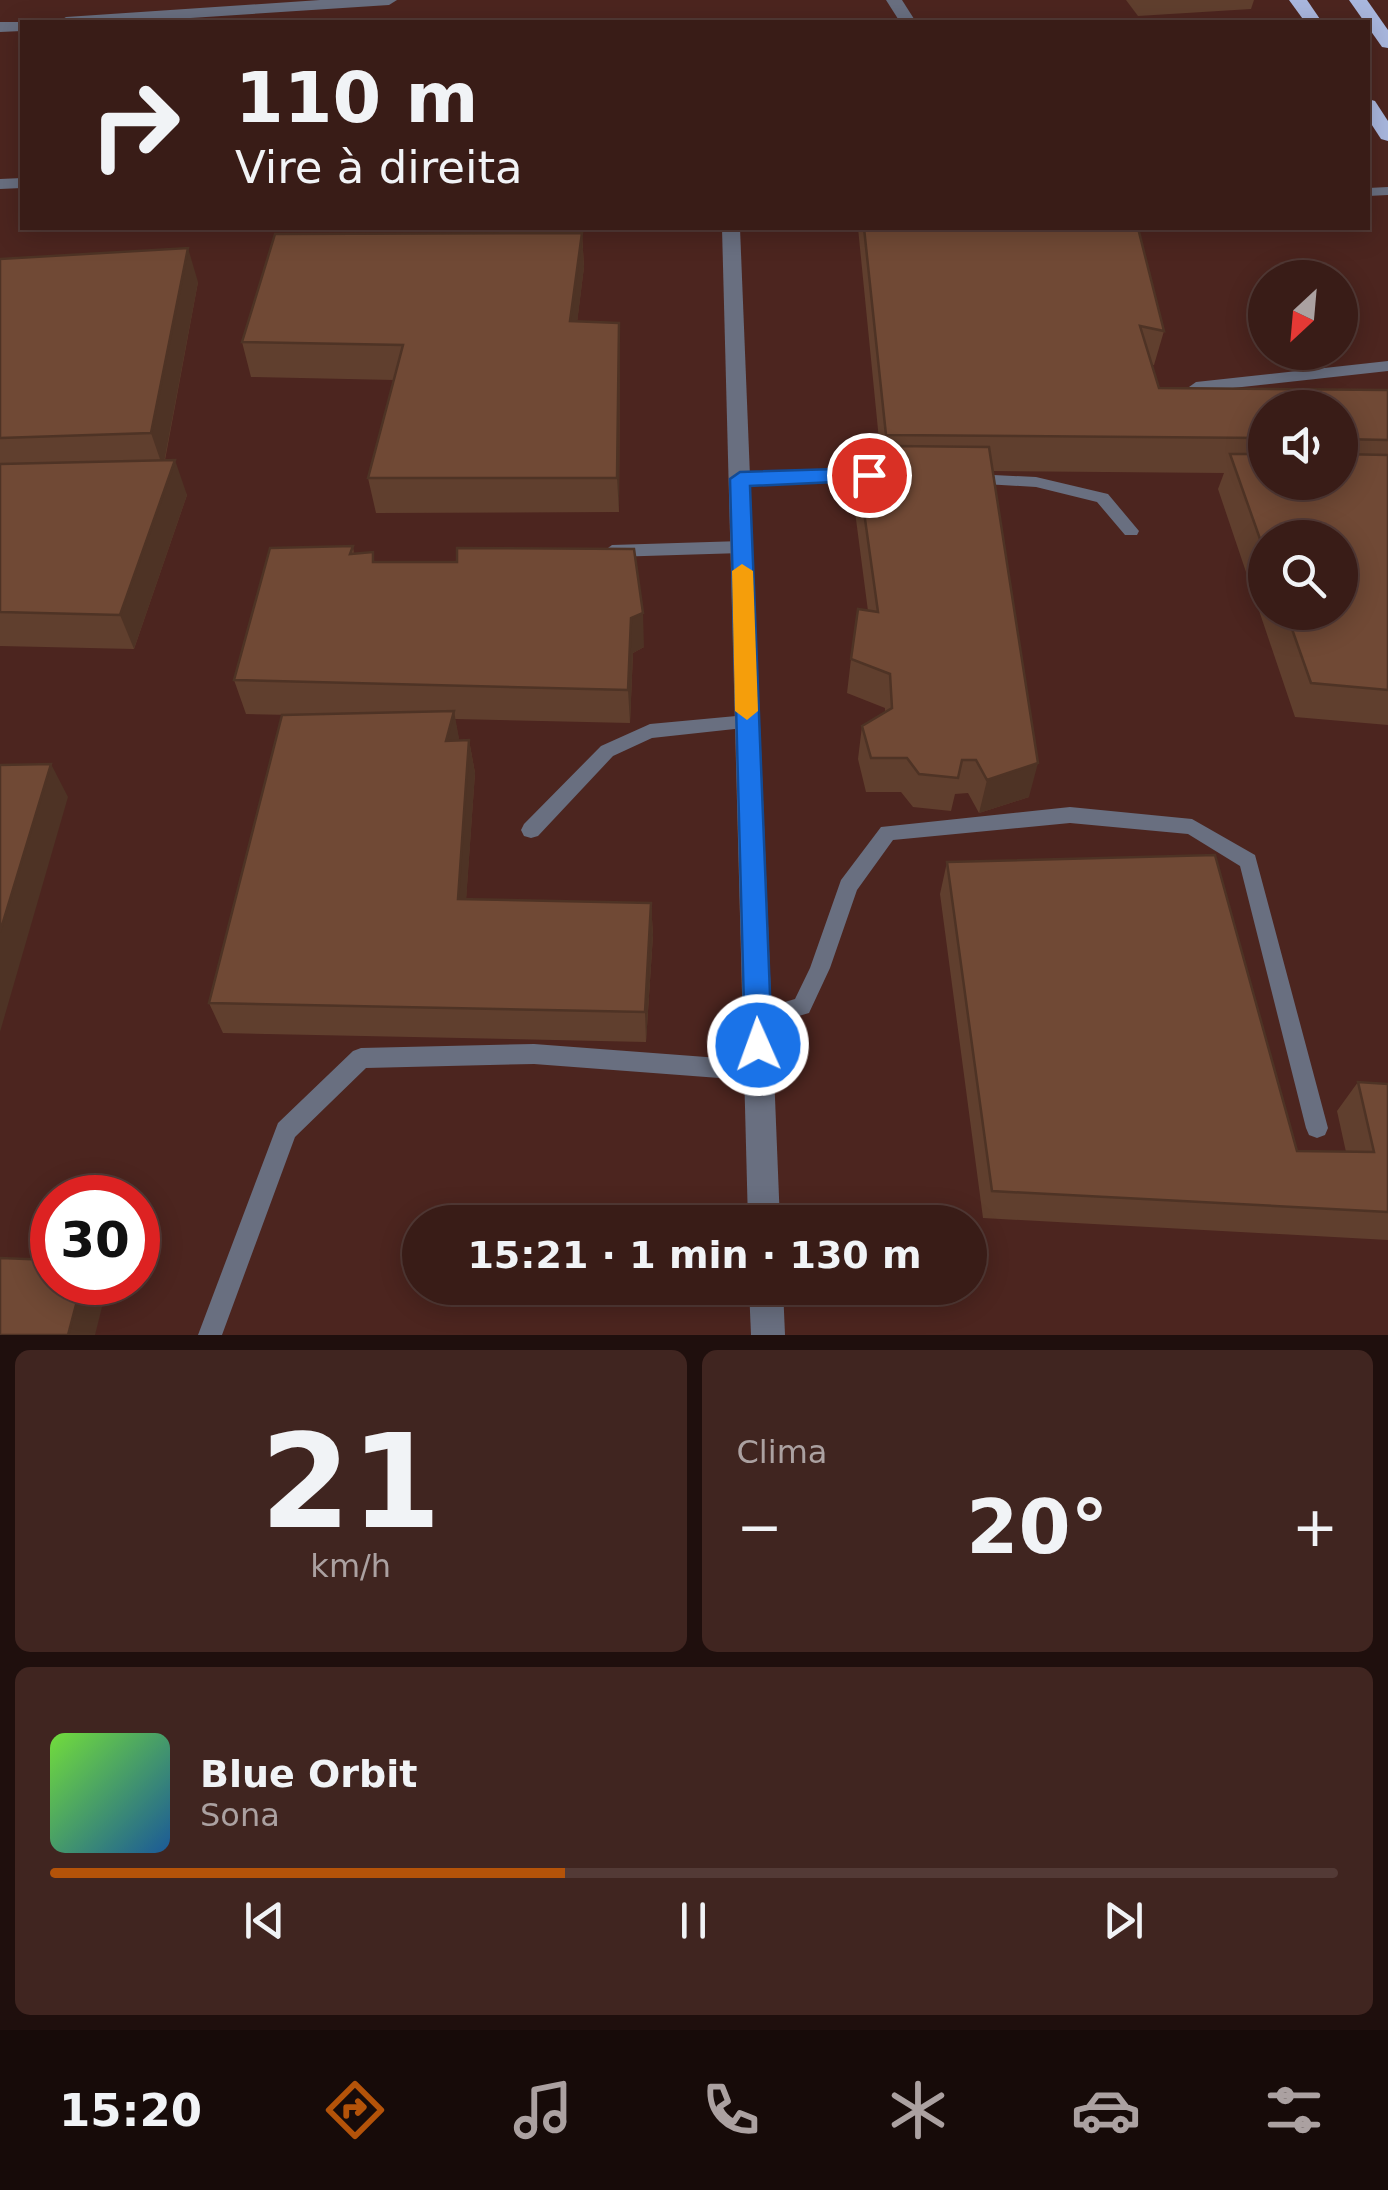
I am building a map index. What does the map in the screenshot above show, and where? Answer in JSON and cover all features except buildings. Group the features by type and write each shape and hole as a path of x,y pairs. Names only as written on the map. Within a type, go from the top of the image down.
{"highway":[{"path":"1358,0 1388,44"},
{"path":"1370,109 1388,136"}],"street":[{"path":"98,20 389,0"},
{"path":"732,230 763,1205"},
{"path":"767,1305 768,1335"}],"lane":[{"path":"1196,387 1388,366"},
{"path":"740,479 888,476"},
{"path":"962,479 1036,482 1102,498 1131,531"},
{"path":"585,552 742,547"},
{"path":"531,830 607,751 650,731 747,722"},
{"path":"758,1019 802,1006 820,968 848,886 888,833 1070,815 1192,826 1248,861 1317,1128"},
{"path":"210,1335 286,1130 360,1058 534,1054 759,1072"}],"slow traffic":[{"path":"742,571 747,711"}],"route":[{"path":"758,1045 740,479 869,475"}]}
